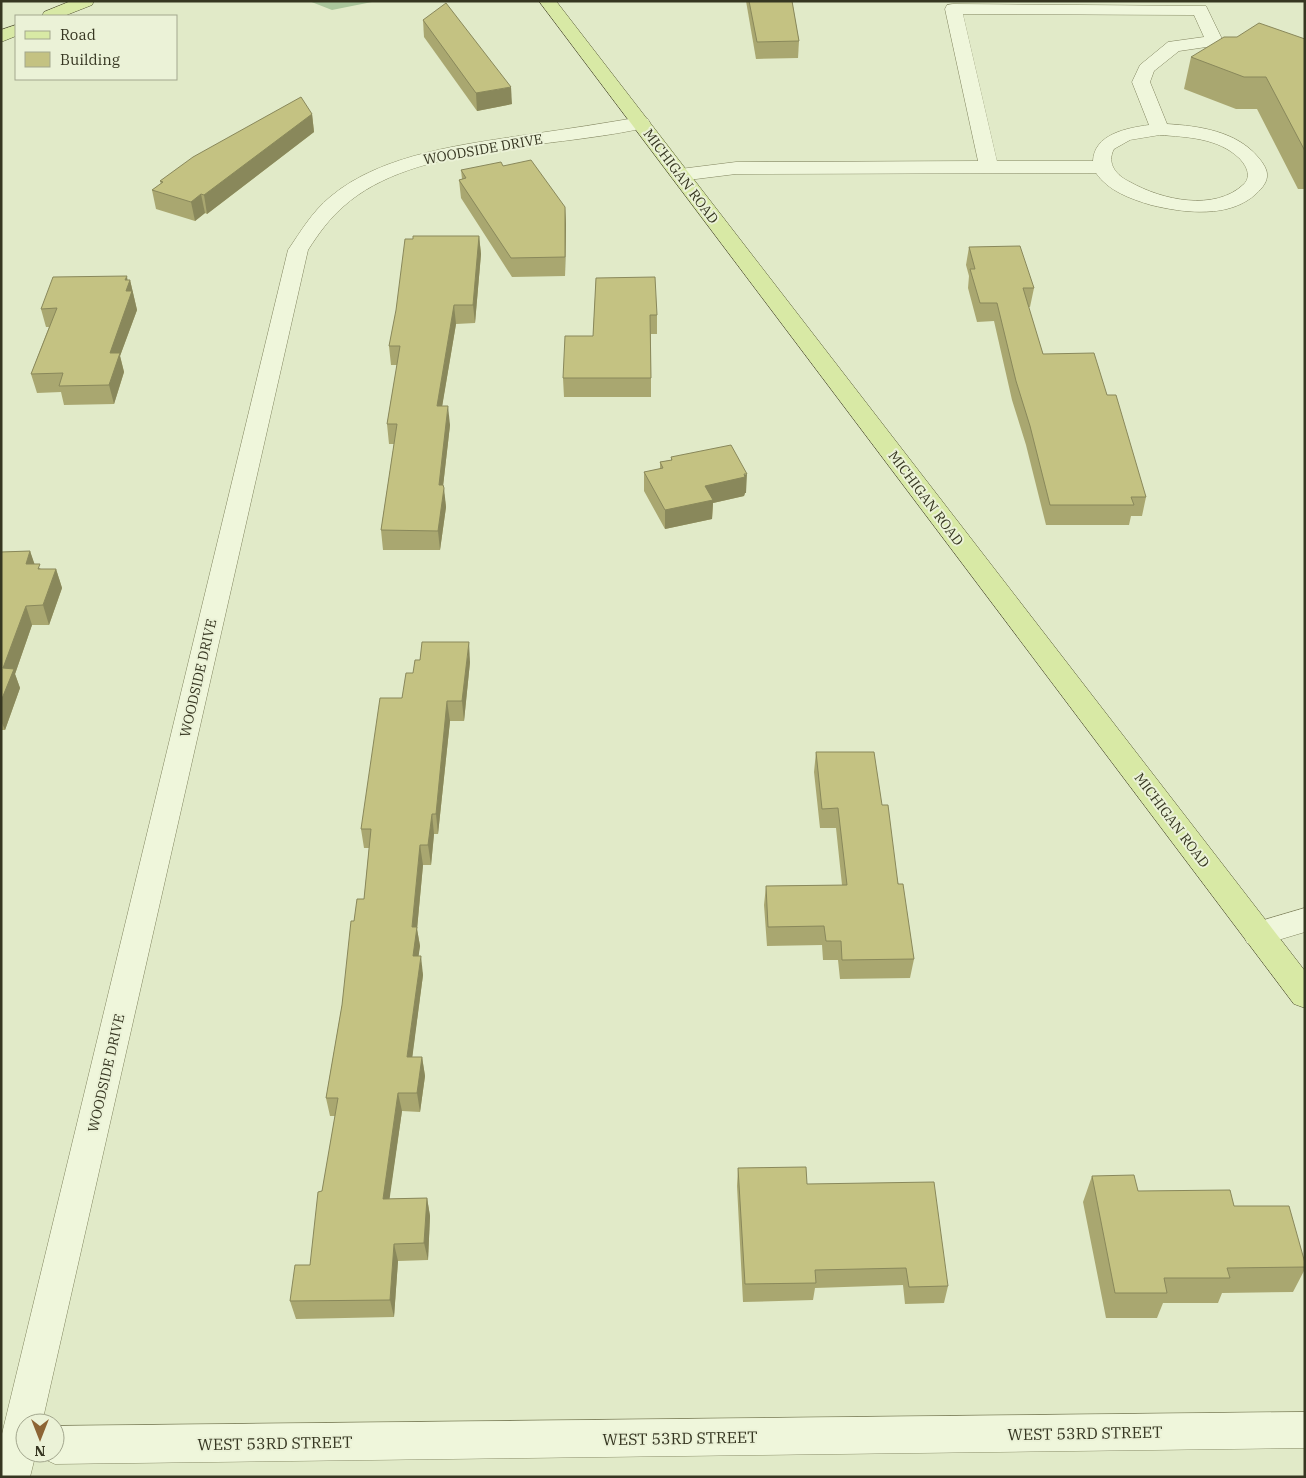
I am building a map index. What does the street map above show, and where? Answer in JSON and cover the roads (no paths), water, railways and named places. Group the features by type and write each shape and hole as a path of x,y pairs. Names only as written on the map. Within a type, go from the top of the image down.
{"main road":[{"path":"52,15 86,1"},
{"name":"MICHIGAN ROAD","path":"547,1 1305,995"},
{"path":"1,36 15,30"}],"street":[{"path":"989,167 953,9 1200,10 1214,42"},
{"path":"1160,129 1141,82 1146,69 1174,46 1214,42 1232,45"},
{"name":"WOODSIDE DRIVE","path":"28,1413 298,250 310,228 337,201 365,182 408,164 445,153 640,123"},
{"path":"1160,129 1194,132 1211,136 1233,145 1248,156 1257,169 1257,182 1248,193 1230,201 1206,206 1180,206 1152,200 1129,192 1112,180 1102,167 1102,156 1108,145 1121,137 1160,129"},
{"path":"680,175 736,168 1102,167"},
{"path":"1258,934 1305,920"},
{"name":"WEST 53RD STREET","path":"65,1445 1305,1430"}]}
